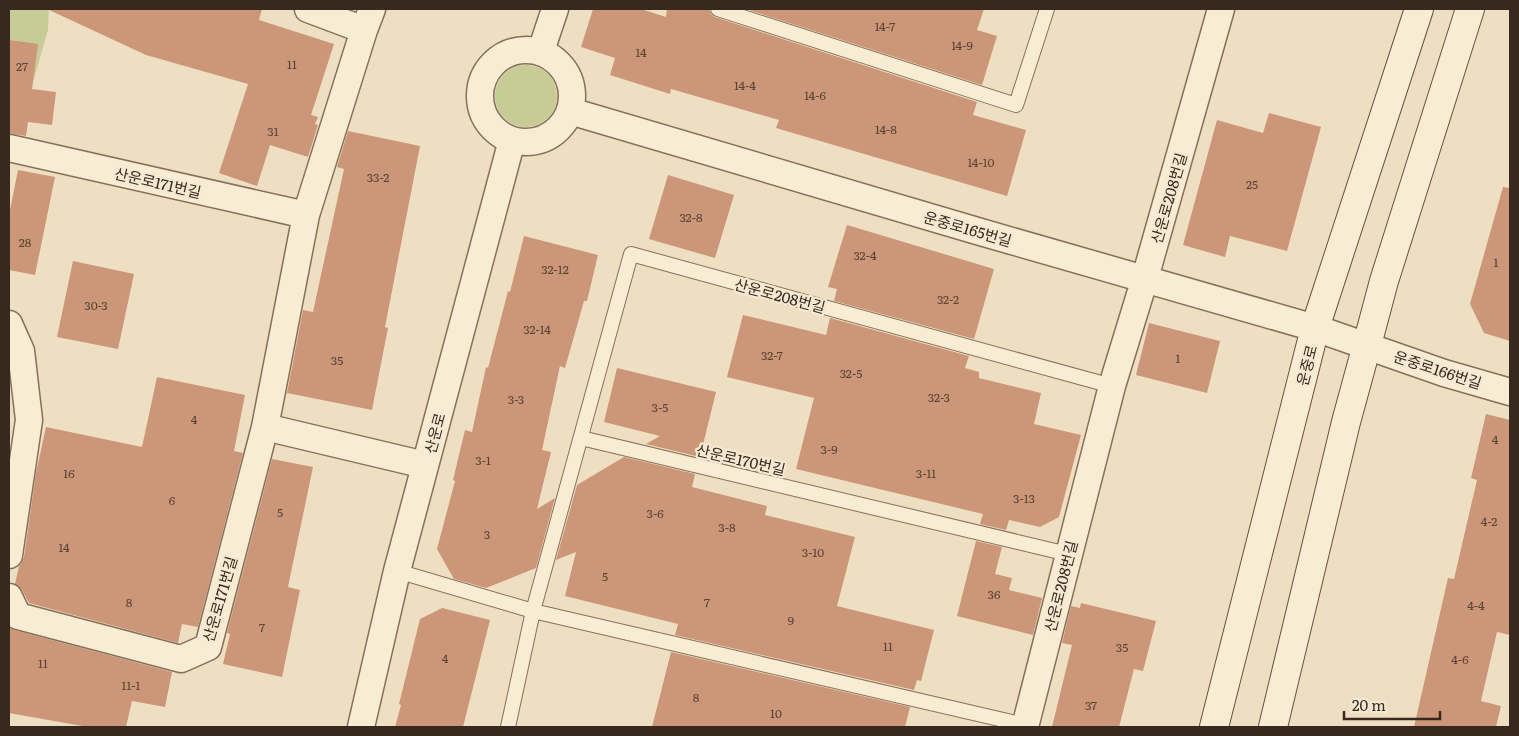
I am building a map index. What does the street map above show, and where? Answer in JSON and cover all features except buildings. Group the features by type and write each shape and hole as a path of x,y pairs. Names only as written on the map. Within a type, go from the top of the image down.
{"main road":[{"name":"운중로","path":"1214,727 1315,328 1419,9"},
{"path":"1273,727 1346,422 1387,272 1470,9"}],"street":[{"path":"308,9 368,20"},
{"path":"541,52 555,9"},
{"name":"산운로208번길","path":"1025,726 1112,386 1145,278 1221,9"},
{"name":"산운로171번길","path":"9,597 18,616 181,659 208,647 265,427 306,215 368,20"},
{"path":"527,49 541,52 554,58 564,69 571,82 573,96 570,111 564,124 553,134 540,140 526,143 512,140 499,134 485,117 480,96 482,81 489,69 499,58 512,52 527,49"},
{"name":"운중로165번길","path":"570,111 984,233 1145,278 1367,345"},
{"name":"산운로","path":"361,727 397,571 512,140"},
{"name":"산운로171번길","path":"9,148 306,215"},
{"path":"9,324 21,351 29,420 9,555"},
{"name":"운중로166번길","path":"1367,345 1444,373 1510,392"},
{"path":"265,427 426,465"}],"lane":[{"path":"718,9 1016,105 1047,9"},
{"name":"산운로208번길","path":"581,438 631,254 1112,386"},
{"path":"508,727 533,611 581,438"},
{"name":"산운로170번길","path":"581,438 1068,554"},
{"path":"397,571 533,611 1025,726"}],"green space":[{"path":"9,9 49,9 48,30 9,166"},
{"path":"526,65 538,68 548,74 554,84 557,96 554,108 548,118 538,124 526,127 514,124 504,118 498,108 495,96 498,84 504,74 514,68"}]}
